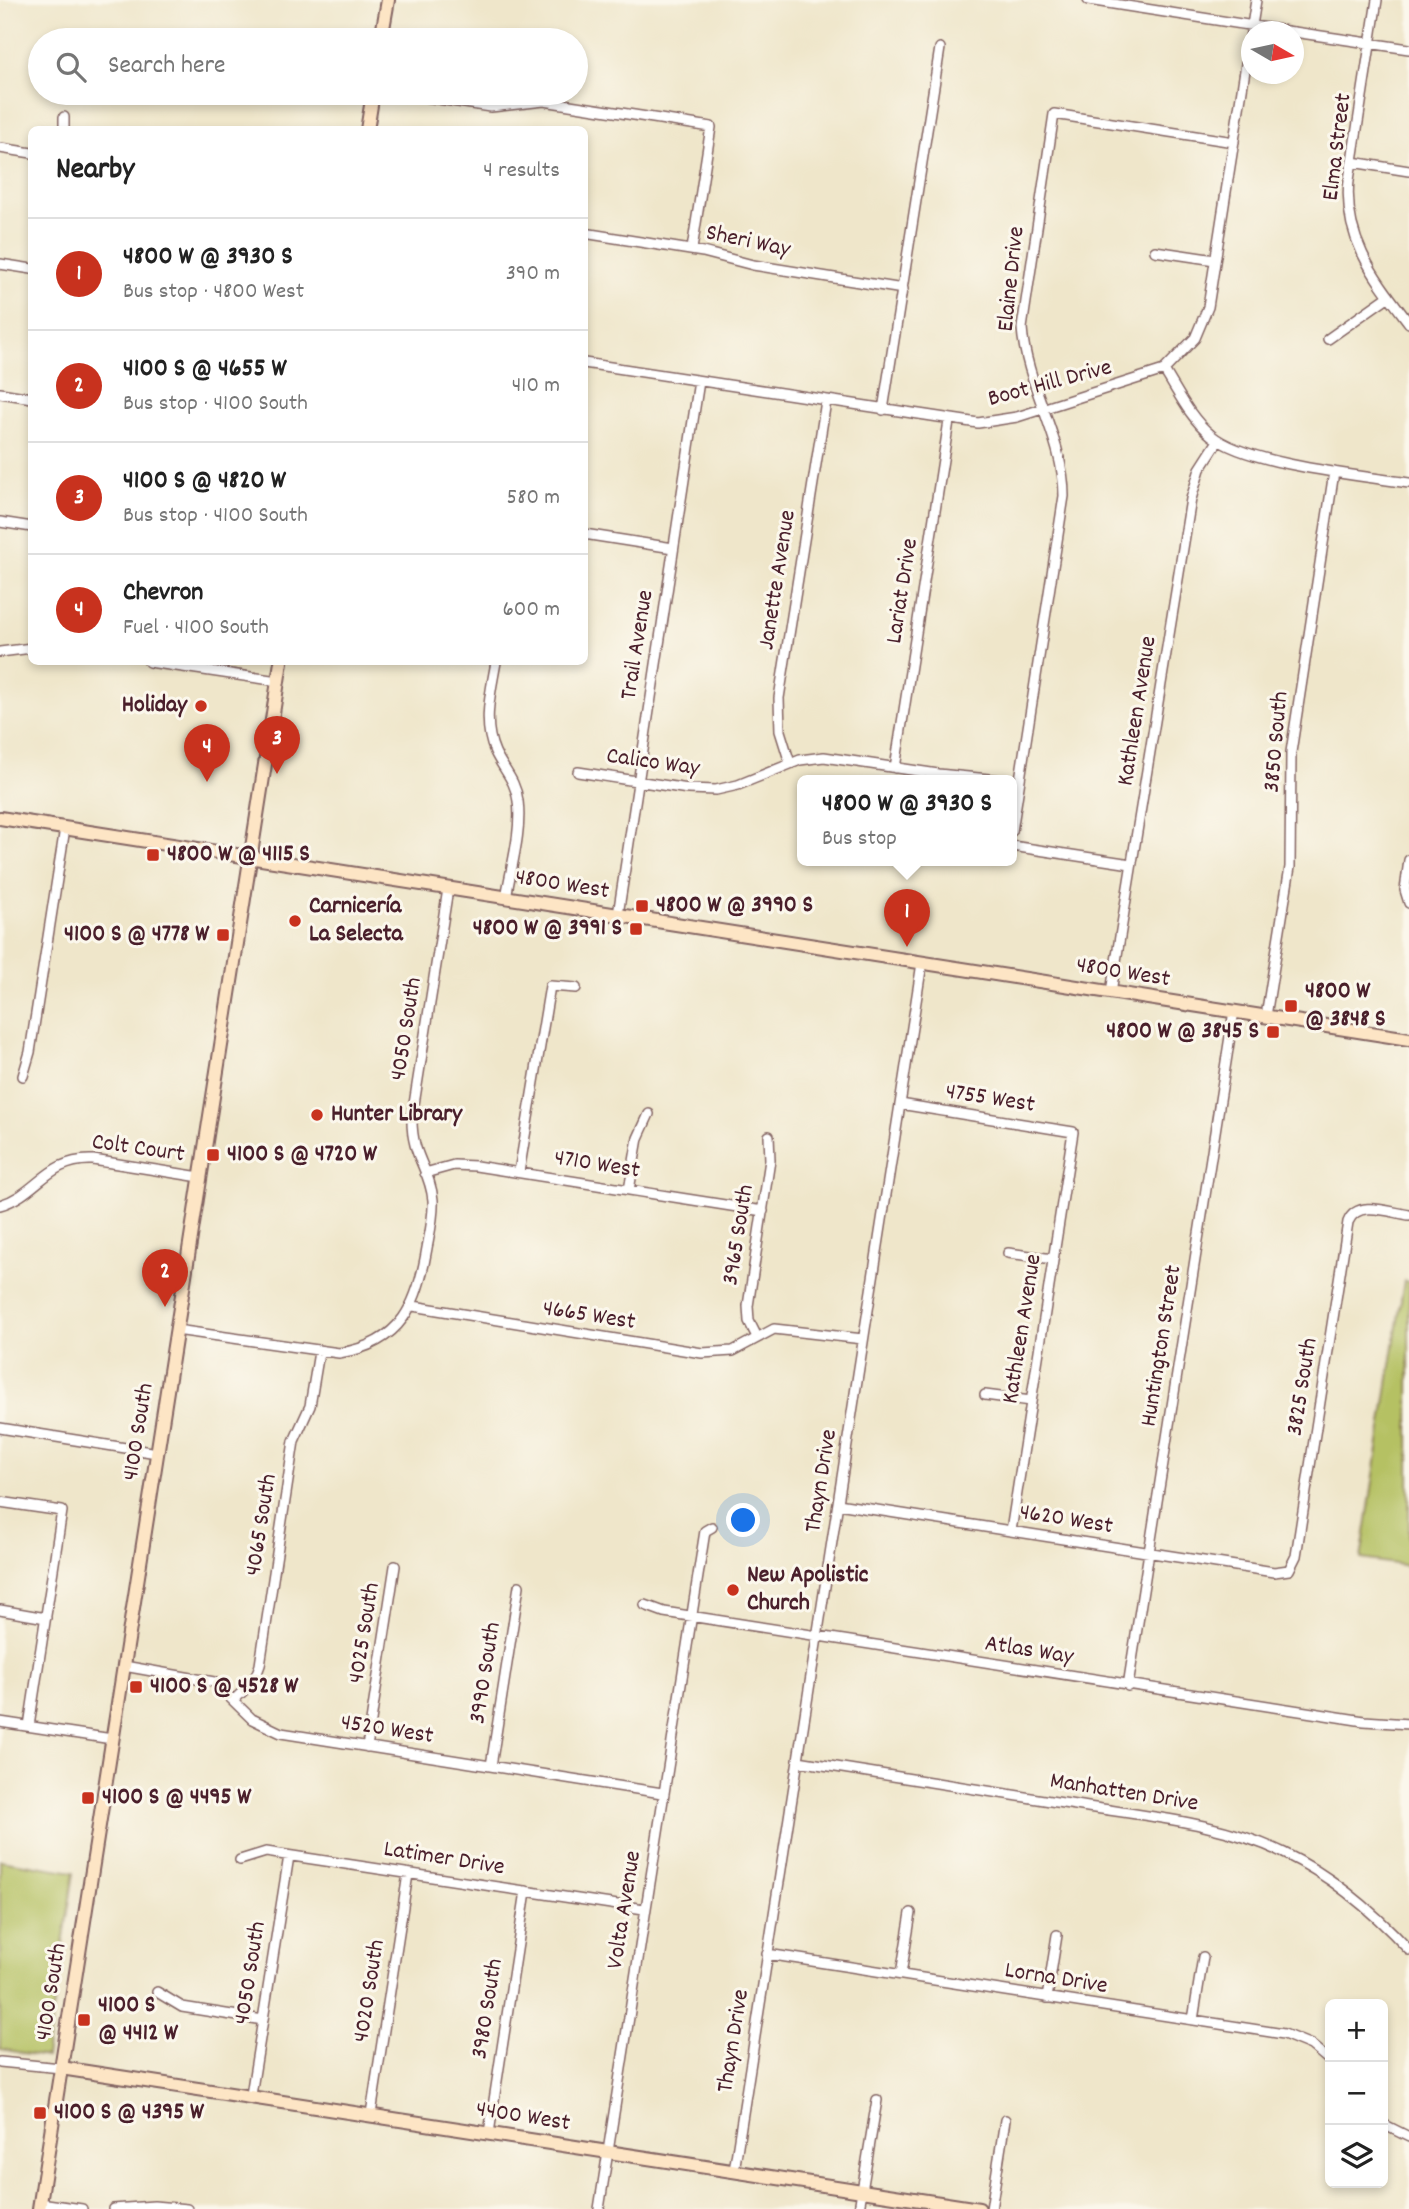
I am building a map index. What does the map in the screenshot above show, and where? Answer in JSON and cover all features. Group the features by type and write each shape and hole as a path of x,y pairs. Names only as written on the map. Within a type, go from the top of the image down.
{"main road":[{"path":"383,28 388,0"},
{"path":"368,126 371,105"},
{"name":"4100 South","path":"40,2206 281,665"},
{"name":"4800 West","path":"0,818 1409,1039"},
{"name":"4400 West","path":"61,2068 251,2095 979,2209"}],"street":[{"path":"1088,0 1241,23"},
{"name":"Boot Hill Drive","path":"1253,21 1256,0"},
{"name":"Elma Street","path":"1377,0 1348,199 1352,231 1367,265 1409,323"},
{"path":"1304,34 1409,49"},
{"path":"884,410 940,48"},
{"name":"Boot Hill Drive","path":"588,364 949,421 991,422 1044,410 1164,370 1189,347 1200,329 1208,307 1243,84"},
{"path":"477,105 496,105"},
{"path":"570,105 711,127 692,250"},
{"name":"Elaine Drive","path":"1015,775 1064,496 1062,472 1026,353 1023,320 1054,114 1234,142"},
{"path":"64,117 64,126"},
{"path":"0,148 28,152"},
{"path":"1352,162 1409,171"},
{"name":"Sheri Way","path":"588,234 692,250 753,265 903,289"},
{"path":"1155,251 1215,260"},
{"path":"0,264 28,268"},
{"path":"1328,339 1389,296"},
{"path":"1164,370 1193,416 1218,441 1252,455 1334,472 1409,483"},
{"name":"Trail Avenue","path":"618,915 699,382"},
{"path":"0,393 28,397"},
{"name":"Janette Avenue","path":"790,763 780,731 779,698 826,401"},
{"name":"Lariat Drive","path":"895,768 949,421"},
{"name":"Kathleen Avenue","path":"1111,992 1191,499 1200,469 1218,441"},
{"name":"3850 South","path":"1266,1016 1290,867 1293,738 1334,472"},
{"path":"0,522 28,526"},
{"path":"588,535 673,548"},
{"path":"0,652 28,649"},
{"path":"169,665 278,681"},
{"path":"496,665 488,713 489,735 498,758 515,786 519,802 506,898"},
{"name":"Calico Way","path":"578,772 637,782 716,790 745,783 790,763 824,757 959,775"},
{"path":"23,1076 30,1052 65,828"},
{"path":"1017,847 1131,864"},
{"path":"1408,903 1405,890 1409,860"},
{"name":"4050 South","path":"413,1306 423,1273 433,1212 431,1188 413,1147 412,1117 449,889"},
{"name":"Thayn Drive","path":"734,2171 922,963"},
{"path":"519,1172 550,986 576,988"},
{"name":"Huntington Street","path":"1128,1686 1234,1011"},
{"name":"4755 West","path":"900,1104 1073,1132"},
{"path":"629,1189 638,1138 649,1114"},
{"name":"Kathleen Avenue","path":"1011,1531 1073,1132"},
{"name":"3965 South","path":"757,1337 747,1311 770,1160 768,1136"},
{"name":"Colt Court","path":"0,1205 20,1196 58,1166 75,1161 93,1160 200,1177"},
{"name":"4710 West","path":"425,1173 454,1165 519,1172 763,1211"},
{"name":"3825 South","path":"1289,1570 1296,1556 1348,1222 1355,1210 1368,1208 1409,1215"},
{"path":"1008,1253 1053,1259"},
{"path":"176,1330 339,1353 354,1351 378,1340 413,1306"},
{"name":"4665 West","path":"413,1306 702,1353 733,1351 757,1337 783,1328 863,1339"},
{"name":"4065 South","path":"235,1699 254,1681 260,1665 294,1441 310,1406 319,1352"},
{"path":"985,1395 1031,1401"},
{"path":"0,1428 157,1453"},
{"path":"0,1502 62,1511 29,1726"},
{"name":"4620 West","path":"838,1504 1274,1572 1289,1570"},
{"name":"Volta Avenue","path":"598,2209 705,1531 712,1527"},
{"name":"4025 South","path":"367,1747 395,1566"},
{"name":"3990 South","path":"491,1766 519,1586"},
{"name":"Atlas Way","path":"645,1605 692,1616 1128,1686 1364,1721 1409,1724"},
{"path":"0,1611 46,1618"},
{"name":"4520 West","path":"124,1666 208,1680 220,1685 252,1719 273,1731 662,1793"},
{"path":"0,1722 112,1739"},
{"name":"Manhatten Drive","path":"797,1761 1212,1827 1283,1852 1317,1871 1383,1922 1409,1950"},
{"name":"Latimer Drive","path":"240,1860 260,1853 289,1856 644,1909"},
{"name":"4050 South","path":"251,2095 289,1856"},
{"name":"4020 South","path":"370,2114 408,1874"},
{"name":"3980 South","path":"489,2133 526,1891"},
{"path":"901,1974 911,1913"},
{"path":"1047,1997 1057,1935"},
{"name":"Lorna Drive","path":"767,1954 1297,2038 1325,2057"},
{"path":"1193,2020 1203,1957"},
{"path":"157,1992 168,2002 182,2007 263,2020"},
{"path":"0,2062 61,2068"},
{"path":"859,2209 877,2100"},
{"path":"991,2209 1005,2120"},
{"path":"1387,2125 1409,2137"},
{"path":"40,2206 82,2209"},
{"path":"113,2209 154,2206 187,2209"}],"green space":[{"path":"1404,1281 1409,1282 1409,1566 1361,1559"},
{"path":"0,1860 74,1872 46,2057 0,2049"}],"place":[{"name":"Holiday","path":"201,706"},
{"name":"4100 S @ 4820 W","path":"277,774"},
{"name":"Chevron","path":"207,782"},
{"name":"4800 W @ 4115 S","path":"153,855"},
{"name":"4800 W @ 3990 S","path":"642,906"},
{"name":"Carnicería La Selecta","path":"295,921"},
{"name":"4800 W @ 3991 S","path":"636,929"},
{"name":"4100 S @ 4778 W","path":"223,935"},
{"name":"4800 W @ 3930 S","path":"907,947"},
{"name":"4800 W @ 3848 S","path":"1291,1006"},
{"name":"4800 W @ 3845 S","path":"1273,1032"},
{"name":"Hunter Library","path":"317,1115"},
{"name":"4100 S @ 4720 W","path":"213,1155"},
{"name":"4100 S @ 4655 W","path":"165,1307"},
{"name":"New Apolistic Church","path":"733,1590"},
{"name":"4100 S @ 4528 W","path":"136,1687"},
{"name":"4100 S @ 4495 W","path":"88,1798"},
{"name":"4100 S @ 4412 W","path":"84,2020"},
{"name":"4100 S @ 4395 W","path":"40,2113"}]}
